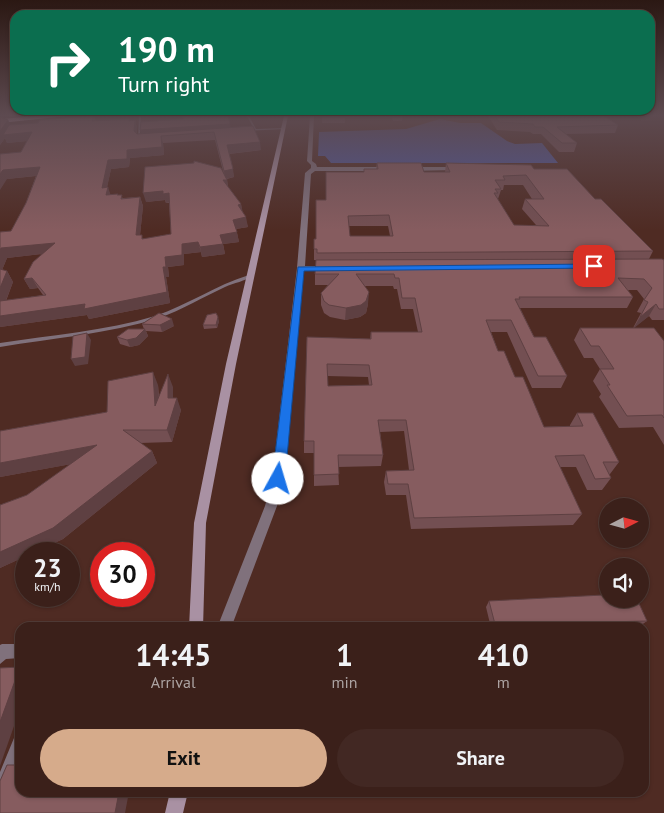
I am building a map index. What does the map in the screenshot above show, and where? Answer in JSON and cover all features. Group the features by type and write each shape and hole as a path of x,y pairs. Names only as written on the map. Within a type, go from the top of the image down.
{"street":[{"path":"196,622 200,523 278,154"},
{"path":"310,154 309,162 314,164 314,169"},
{"path":"226,622 271,506 278,479 301,268 308,173 314,169 460,169"},
{"path":"301,268 337,268"},
{"path":"0,656 2,652 15,651"},
{"path":"0,794 15,756"},
{"path":"174,813 178,797"}],"lane":[{"path":"0,345 110,328 156,317 233,280 251,276"}],"water":[{"path":"318,154 551,154 558,163 331,163 325,156 318,156"}],"building":[{"path":"0,154 127,154 127,159 108,160 102,188 108,187 106,195 122,195 121,199 140,197 136,235 142,235 142,239 171,234 169,193 163,194 163,191 143,193 145,167 194,163 194,161 221,168 227,180 223,180 241,204 238,205 246,217 233,220 237,232 220,235 223,244 200,247 198,242 182,244 182,255 165,257 166,267 163,267 167,292 84,309 85,304 0,316 0,301 46,295 32,278 24,279 33,262 55,243 1,248 0,251 0,232 11,231 26,203 40,167 3,170 0,174"},
{"path":"220,154 229,154 233,169 224,171"},
{"path":"377,163 421,163 424,172 450,172 446,163 531,165 534,169 567,169 595,199 601,199 653,251 317,253 317,249 314,249 314,239 316,239 316,200 326,200 326,172 364,172 364,169 378,169","holes":["526,175 544,199 525,199 549,226 514,225 494,193 498,193 495,189 501,189 495,180 505,180 503,176","389,215 393,236 350,236 348,216"]},
{"path":"316,260 664,260 664,309 659,309 656,304 640,317 648,302 644,300 652,288 644,279 618,278 633,297 519,297 520,299 515,299 534,337 546,337 567,376 538,376 511,320 486,320 498,351 504,351 515,377 523,377 544,427 583,426 577,413 593,413 619,462 603,462 611,478 595,479 584,455 555,456 582,514 414,518 408,484 388,484 386,471 414,470 406,420 378,420 383,455 338,455 339,474 314,475 314,441 304,441 307,337 371,339 371,332 422,332 415,298 402,298 399,278 395,278 394,274 356,274 369,292 366,301 361,305 346,308 329,305 324,301 321,293 339,274 315,274","holes":["327,364 369,365 372,385 328,386"]},
{"path":"0,269 7,271 0,288"},
{"path":"159,313 172,319 160,325 142,324"},
{"path":"216,313 218,317 216,325 203,325 207,315"},
{"path":"580,328 654,328 664,341 664,418 662,415 627,416 607,385 610,385 600,369 614,369 599,346 591,346"},
{"path":"128,329 145,329 136,338 127,340 117,337"},
{"path":"87,333 85,357 71,359 73,336"},
{"path":"153,372 155,406 168,374 168,398 177,398 167,430 123,430 152,451 53,528 22,542 15,542 15,545 0,552 0,505 27,495 97,445 0,463 0,431 107,412 108,381"},
{"path":"599,595 599,608 641,608 647,621 607,622 494,622 489,601"},
{"path":"15,667 15,681 0,722 0,668"},
{"path":"7,765 15,765 15,797 118,797 115,813 0,813 0,781"}],"route":[{"path":"278,479 301,268 594,266"}]}
